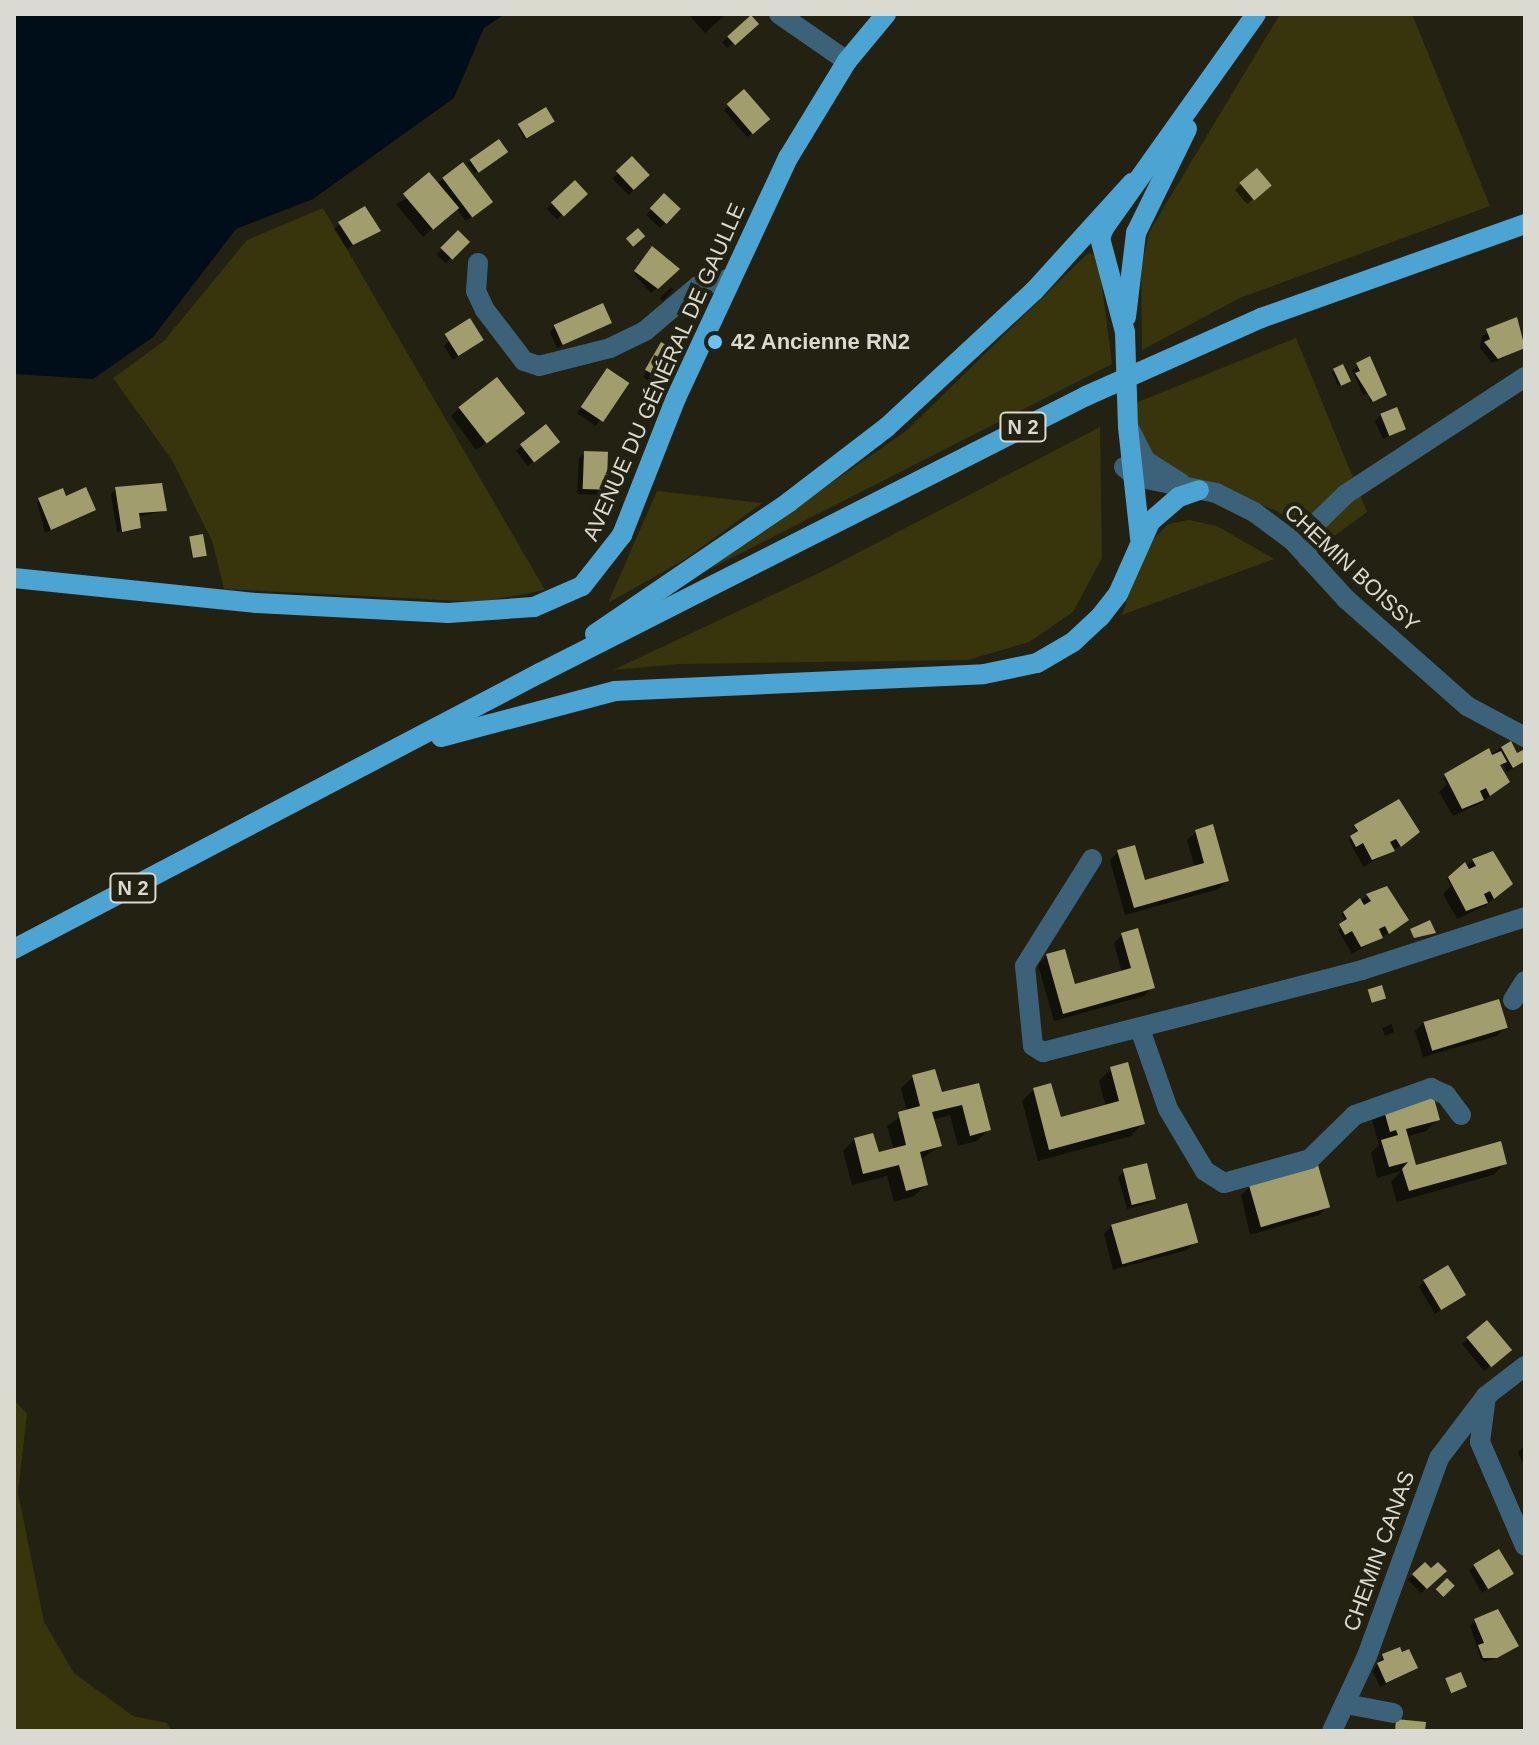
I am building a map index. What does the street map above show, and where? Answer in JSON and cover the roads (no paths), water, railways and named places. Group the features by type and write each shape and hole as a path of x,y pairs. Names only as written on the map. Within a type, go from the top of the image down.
{"main road":[{"name":"AVENUE DU GÉNÉRAL DE GAULLE","path":"14,578 244,602 448,613 510,612 556,599 582,586 622,535 729,279 788,158 847,61 886,14"},
{"name":"N 2","path":"402,748 615,691 1005,672 1037,663 1073,642 1100,617 1118,594 1140,539 1136,477 1128,427 1125,332 1129,280 1141,222 1207,89 1247,17"},
{"name":"N 2","path":"540,673 776,511 887,427 981,343 1070,252 1132,183 1207,89"},
{"name":"N 2","path":"1125,332 1100,238 1132,183"},
{"name":"N 2","path":"14,949 540,673 1037,420 1196,345 1303,301 1525,224"},
{"path":"1070,252 1100,238 1116,248 1129,280"},
{"path":"1140,539 1165,507 1199,490"}],"street":[{"path":"779,14 847,61"},
{"path":"478,263 476,291 485,310 524,361 539,366 610,348 645,331 698,286 729,279"},
{"path":"1308,558 1306,533 1346,494 1525,377"},
{"path":"1128,427 1146,461 1199,490"},
{"name":"CHEMIN BOISSY","path":"1136,477 1199,490 1254,512 1467,706 1525,737"},
{"path":"1092,859 1025,966 1033,1046 1048,1053 1362,970 1525,917"},
{"path":"1513,1000 1525,981"},
{"path":"1140,1029 1168,1109 1205,1171 1224,1183 1310,1159 1355,1115 1431,1088 1446,1095 1461,1115"},
{"path":"1525,1366 1486,1396 1482,1456 1525,1546"},
{"name":"CHEMIN CANAS","path":"1332,1731 1346,1704 1439,1458 1486,1396"},
{"path":"1346,1704 1393,1713"}],"water":[{"path":"14,14 505,14 484,28 454,98 313,199 236,229 153,337 93,379 14,374"}],"place":[{"name":"42 Ancienne RN2","path":"715,342"}]}
